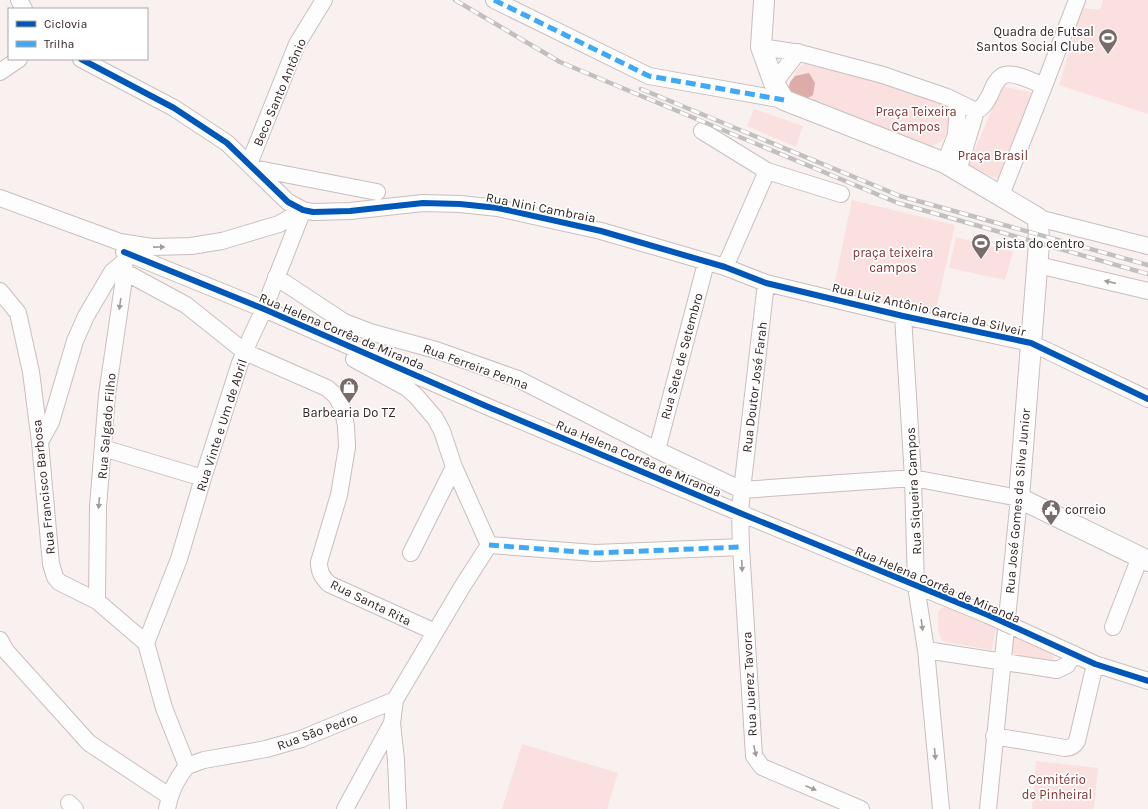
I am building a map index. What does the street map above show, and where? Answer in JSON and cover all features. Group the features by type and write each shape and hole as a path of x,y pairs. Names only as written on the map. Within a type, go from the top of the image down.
{"main road":[{"path":"764,0 761,47 774,83 784,100 952,167 1038,218"},
{"name":"Rua José Gomes da Silva Junior","path":"1018,498 1038,265 1040,235 1038,218"},
{"path":"1018,498 1144,559"}],"street":[{"name":"Beco Santo Antônio","path":"251,166 297,44 324,0"},
{"path":"494,0 649,76 784,100"},
{"path":"1001,195 1077,0"},
{"path":"761,47 798,52 883,75 947,97 976,112"},
{"path":"774,83 798,52"},
{"path":"0,72 18,60"},
{"path":"83,60 174,108 227,143 288,202 303,210"},
{"path":"952,167 976,112 984,106 995,82 1003,75 1008,74 1044,86"},
{"path":"952,167 958,103"},
{"path":"702,131 768,171 841,194"},
{"path":"251,166 378,192"},
{"path":"725,268 768,171"},
{"name":"Rua Helena Corrêa de Miranda","path":"0,198 123,257 264,309 486,406 988,615 1095,664 1148,681"},
{"name":"Rua Nini Cambraia","path":"303,210 318,212 350,211 423,203 460,204 498,208 602,231 725,268 766,283"},
{"path":"40,442 51,422 75,341 86,316 112,272 123,257 152,247 191,246 222,241 279,224 303,210"},
{"name":"Rua Vinte e Um de Abril","path":"146,643 179,559 203,478 245,352 264,309 303,210"},
{"path":"1038,218 1148,246"},
{"path":"123,257 245,352"},
{"name":"Rua Salgado Filho","path":"98,601 98,507 107,395 123,257"},
{"name":"Rua Sete de Setembro","path":"657,450 706,263"},
{"path":"1038,265 1148,291"},
{"name":"Rua Ferreira Penna","path":"276,277 344,322 370,332 436,350 518,379 657,450 742,490"},
{"name":"Rua Luiz Antônio Garcia da Silveir","path":"766,283 903,316 1031,343 1148,399"},
{"name":"Rua Doutor José Farah","path":"742,490 766,283"},
{"name":"Rua Francisco Barbosa","path":"0,292 18,313 31,372 40,442 52,571 59,582 98,601 146,643"},
{"name":"Rua Siqueira Campos","path":"903,316 913,478 916,586 926,650 941,809"},
{"path":"346,344 347,350 353,358 407,388 439,424 454,467 489,545"},
{"name":"Rua Santa Rita","path":"245,352 327,388 336,396 342,407 346,426 347,447 339,496 319,562 319,569 322,577 329,584 435,632"},
{"path":"103,448 203,478"},
{"path":"412,553 454,467"},
{"path":"742,490 913,478 1018,498"},
{"name":"Rua Juarez Tavora","path":"742,490 740,513 741,547 754,756 762,767 861,809"},
{"name":"Rua José Gomes da Silva Junior","path":"988,809 1018,498"},
{"path":"489,545 595,553 741,547"},
{"path":"398,809 396,760 392,723 395,700 462,587 489,545"},
{"path":"1113,627 1144,559"},
{"path":"0,640 6,651 89,743 168,803 178,778 187,766 164,708 146,643"},
{"path":"926,650 1057,670 1068,665 1074,654"},
{"path":"994,736 1070,748 1076,741 1095,664"},
{"name":"Rua São Pedro","path":"187,766 204,760 266,749 301,739 395,700"},
{"path":"345,809 392,723"}],"green space":[{"name":"Quadra de Futsal Santos Social Clube","path":"1103,0 1148,0 1148,114 1059,85 1082,8 1100,10"},
{"name":"Praça Teixeira Campos","path":"815,58 947,105 951,121 948,133 939,142 924,149 801,102 793,83 794,74 807,62"},
{"name":"Praça Brasil","path":"1002,86 1035,93 1003,180 967,168"},
{"path":"754,109 803,126 796,147 747,126"},
{"name":"praça teixeira campos","path":"852,200 955,225 934,319 833,296"},
{"name":"pista do centro","path":"956,237 1013,252 1005,280 949,268"},
{"path":"945,607 996,628 992,650 945,642 942,640 938,628 938,612"},
{"path":"1012,635 1054,651 1054,658 1051,662 1009,653"},
{"path":"522,744 618,773 607,809 502,809"},
{"name":"Cemitério de Pinheiral","path":"1036,761 1098,768 1094,809 1032,809"}],"shaded area":[{"path":"809,73 815,83 813,95 802,101 788,91 790,82 795,76"}],"railway":[{"path":"455,0 560,62 898,203 1148,274"},
{"path":"641,89 900,196 1148,265"}],"marked path":[{"path":"494,0 649,76 784,100"},
{"path":"489,545 595,553 741,547"}],"cycle path":[{"path":"83,60 174,108 227,143 288,202 303,210 313,212 350,211 423,203 460,204 498,208 601,231 725,267 766,283 903,316 1031,343 1148,399"},
{"path":"124,252 264,309 486,406 740,513 988,615 1095,664 1148,681"}],"place":[{"name":"Quadra de Futsal Santos Social Clube","path":"1108,55"},
{"name":"pista do centro","path":"981,260"},
{"name":"Barbearia Do TZ","path":"349,404"},
{"name":"correio","path":"1051,526"}]}
